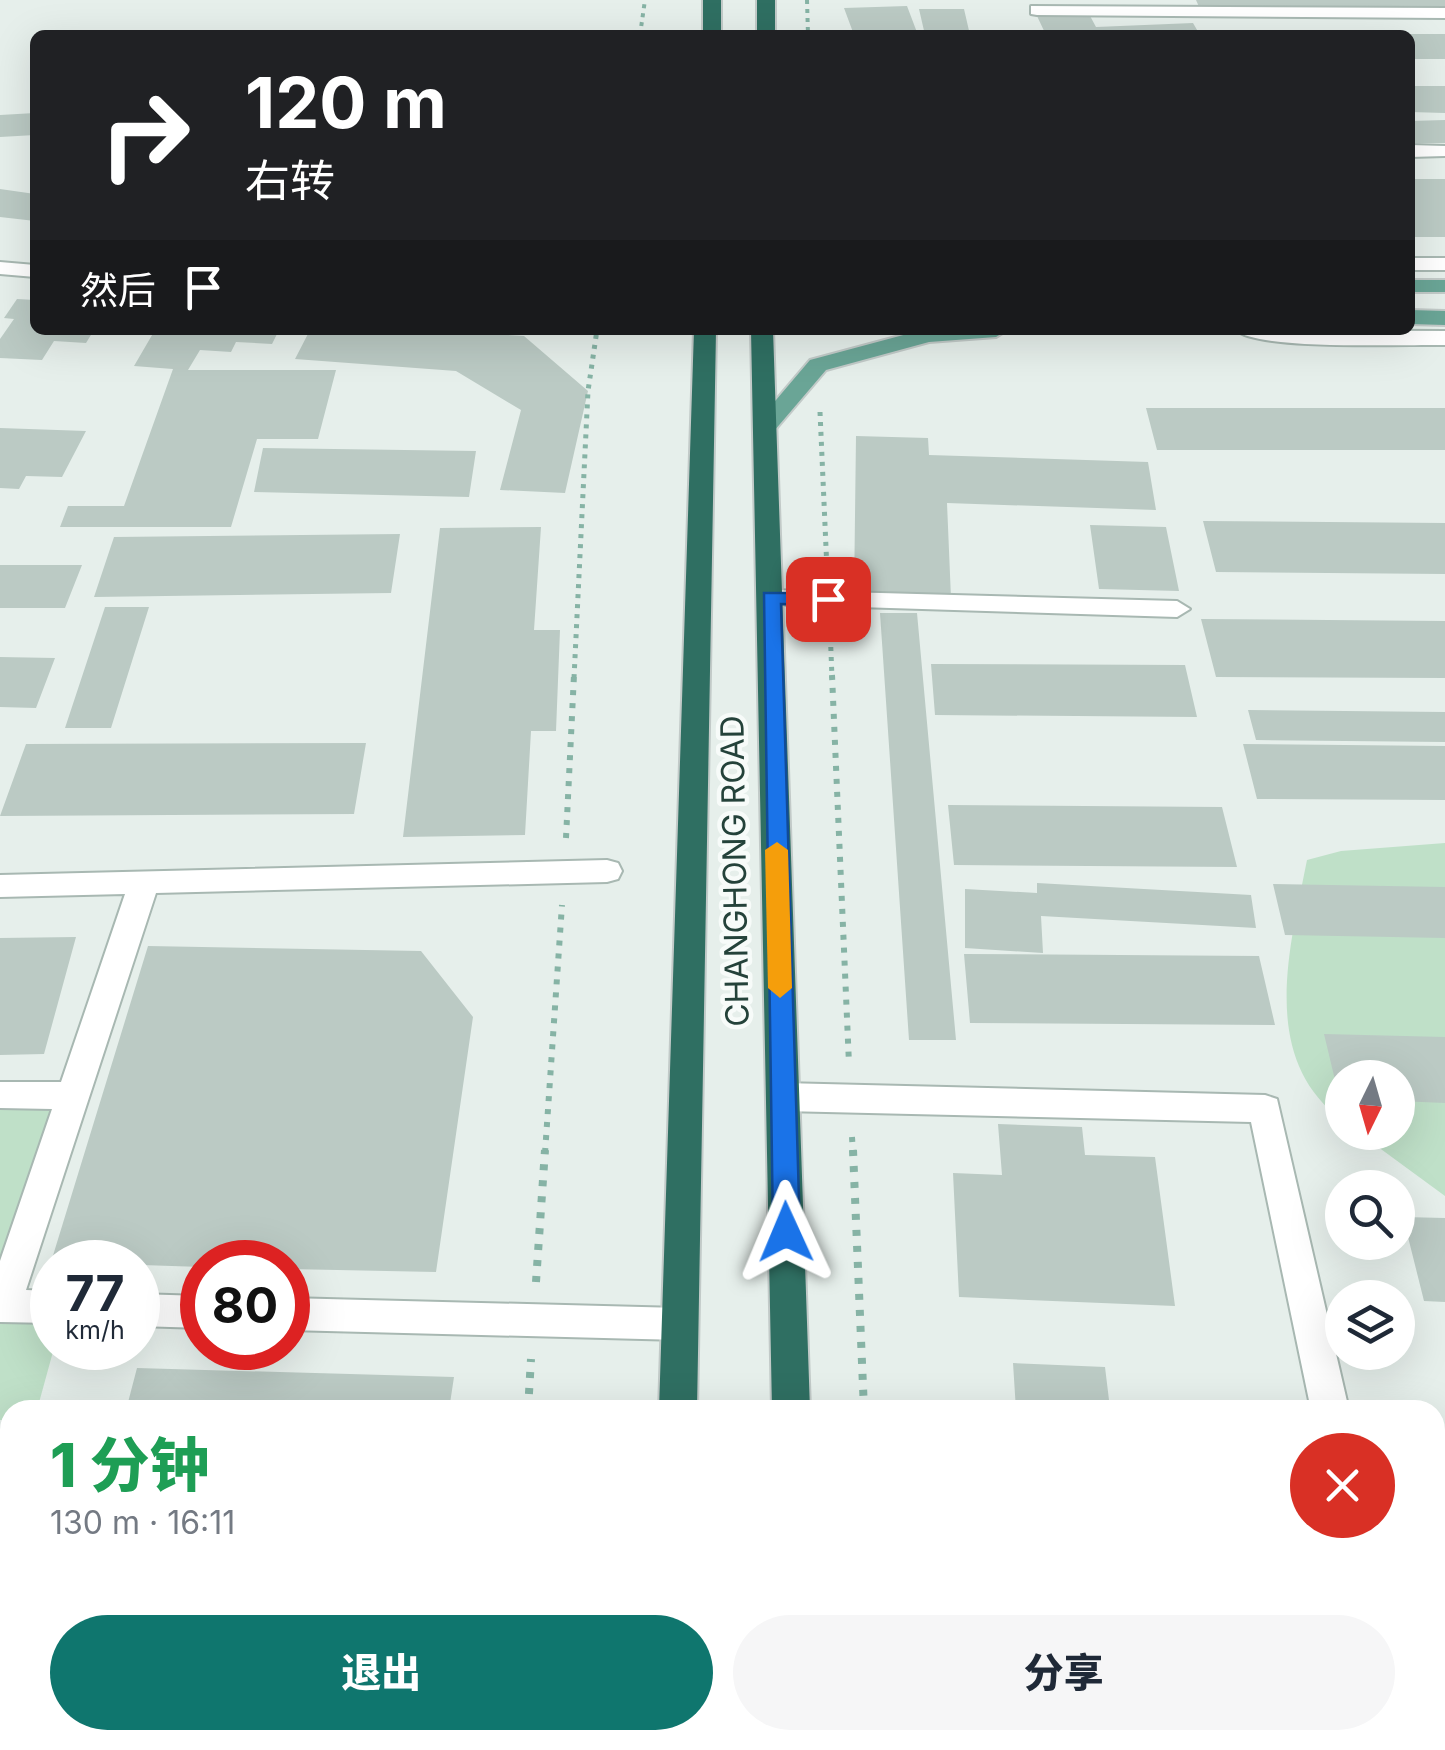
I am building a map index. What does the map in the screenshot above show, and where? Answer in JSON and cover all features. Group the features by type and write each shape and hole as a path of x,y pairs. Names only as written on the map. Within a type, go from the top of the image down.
{"highway":[{"path":"712,0 712,30"},
{"path":"766,0 766,30"},
{"name":"CHANGHONG ROAD","path":"678,1400 705,335"},
{"name":"CHANGHONG ROAD","path":"762,335 791,1400"}],"main road":[{"path":"1415,286 1445,286"},
{"path":"1415,318 1445,318"},
{"path":"766,426 818,365 939,335"}],"street":[{"path":"1037,10 1445,13"},
{"path":"1415,151 1441,151"},
{"path":"1415,264 1445,264"},
{"path":"0,268 30,270"},
{"path":"1282,335 1445,338"},
{"path":"770,598 1178,609"},
{"path":"0,886 608,871"},
{"path":"30,1307 2,1306 144,883"},
{"path":"0,1095 73,1096"},
{"path":"783,1098 1265,1109 1328,1400"},
{"path":"310,1315 680,1324"}],"path":[{"path":"641,30 645,0"},
{"path":"808,0 808,30"},
{"path":"818,365 864,1400"}],"green space":[{"path":"1445,843 1445,1196 1415,1174 1415,1170 1382,1150 1415,1150 1415,1060 1325,1060 1325,1104 1299,1065 1290,1033 1287,999 1293,929 1307,860 1341,851"},
{"path":"0,1095 73,1096 4,1306 30,1307 30,1370 48,1370 40,1400 0,1400"}],"building":[{"path":"1196,0 1445,0 1445,9 1200,9"},
{"path":"907,6 916,30 852,30 844,8"},
{"path":"919,9 964,9 969,30 924,30"},
{"path":"1089,14 1096,27 1193,23 1197,30 1044,30 1037,16"},
{"path":"1415,34 1445,34 1445,59 1415,59"},
{"path":"1415,86 1445,86 1445,113 1415,112"},
{"path":"30,113 30,135 0,137 0,115"},
{"path":"1445,120 1445,143 1415,143 1415,121"},
{"path":"1415,179 1445,179 1445,237 1415,237"},
{"path":"0,189 30,193 30,220 0,217"},
{"path":"17,299 30,300 30,335 91,335 86,343 54,341 42,360 0,358 0,339 14,319 4,318"},
{"path":"152,335 276,335 272,344 236,342 231,352 200,350 188,370 336,370 318,439 257,439 231,527 60,527 68,506 124,506 173,369 134,366"},
{"path":"307,335 524,336 588,391 565,493 500,490 521,410 456,371 295,359"},
{"path":"1146,408 1445,408 1445,450 1157,450"},
{"path":"0,428 86,431 62,477 26,476 19,489 0,488"},
{"path":"856,436 928,438 929,455 1148,462 1156,510 947,503 951,598 854,595"},
{"path":"263,448 476,451 469,497 254,492"},
{"path":"1203,521 1445,523 1445,574 1216,572"},
{"path":"1090,525 1166,527 1179,591 1099,589"},
{"path":"541,527 534,630 560,630 556,731 531,731 525,835 403,837 440,528"},
{"path":"400,534 391,593 94,597 114,537"},
{"path":"0,565 82,565 65,608 0,608"},
{"path":"105,607 149,607 111,728 65,728"},
{"path":"880,613 917,613 956,1040 909,1040"},
{"path":"1201,619 1445,621 1445,678 1216,677"},
{"path":"0,657 55,658 36,708 0,707"},
{"path":"931,664 1185,665 1197,717 935,715"},
{"path":"1248,710 1445,712 1445,742 1256,740"},
{"path":"366,743 354,814 0,816 26,744"},
{"path":"1243,744 1445,746 1445,800 1257,799"},
{"path":"948,805 1222,807 1237,867 954,865"},
{"path":"1037,883 1251,895 1256,928 1041,916 1043,953 965,948 965,889 1037,893"},
{"path":"1273,884 1445,887 1445,938 1285,935"},
{"path":"76,937 44,1054 0,1055 0,938"},
{"path":"148,946 421,951 473,1017 436,1272 310,1269 310,1240 180,1240 180,1266 160,1266 160,1240 58,1240"},
{"path":"964,954 1259,956 1275,1025 970,1023"},
{"path":"1324,1034 1445,1037 1445,1103 1415,1102 1415,1060 1330,1060"},
{"path":"998,1124 1082,1127 1085,1155 1155,1157 1175,1306 959,1297 953,1173 1002,1175"},
{"path":"1415,1217 1445,1218 1445,1302 1424,1301 1414,1260"},
{"path":"1013,1363 1105,1367 1109,1400 1015,1400"},
{"path":"160,1369 454,1377 451,1400 129,1400 136,1370"}],"slow traffic":[{"path":"777,850 780,988"}],"route":[{"path":"786,1232 770,598 828,599"}]}
